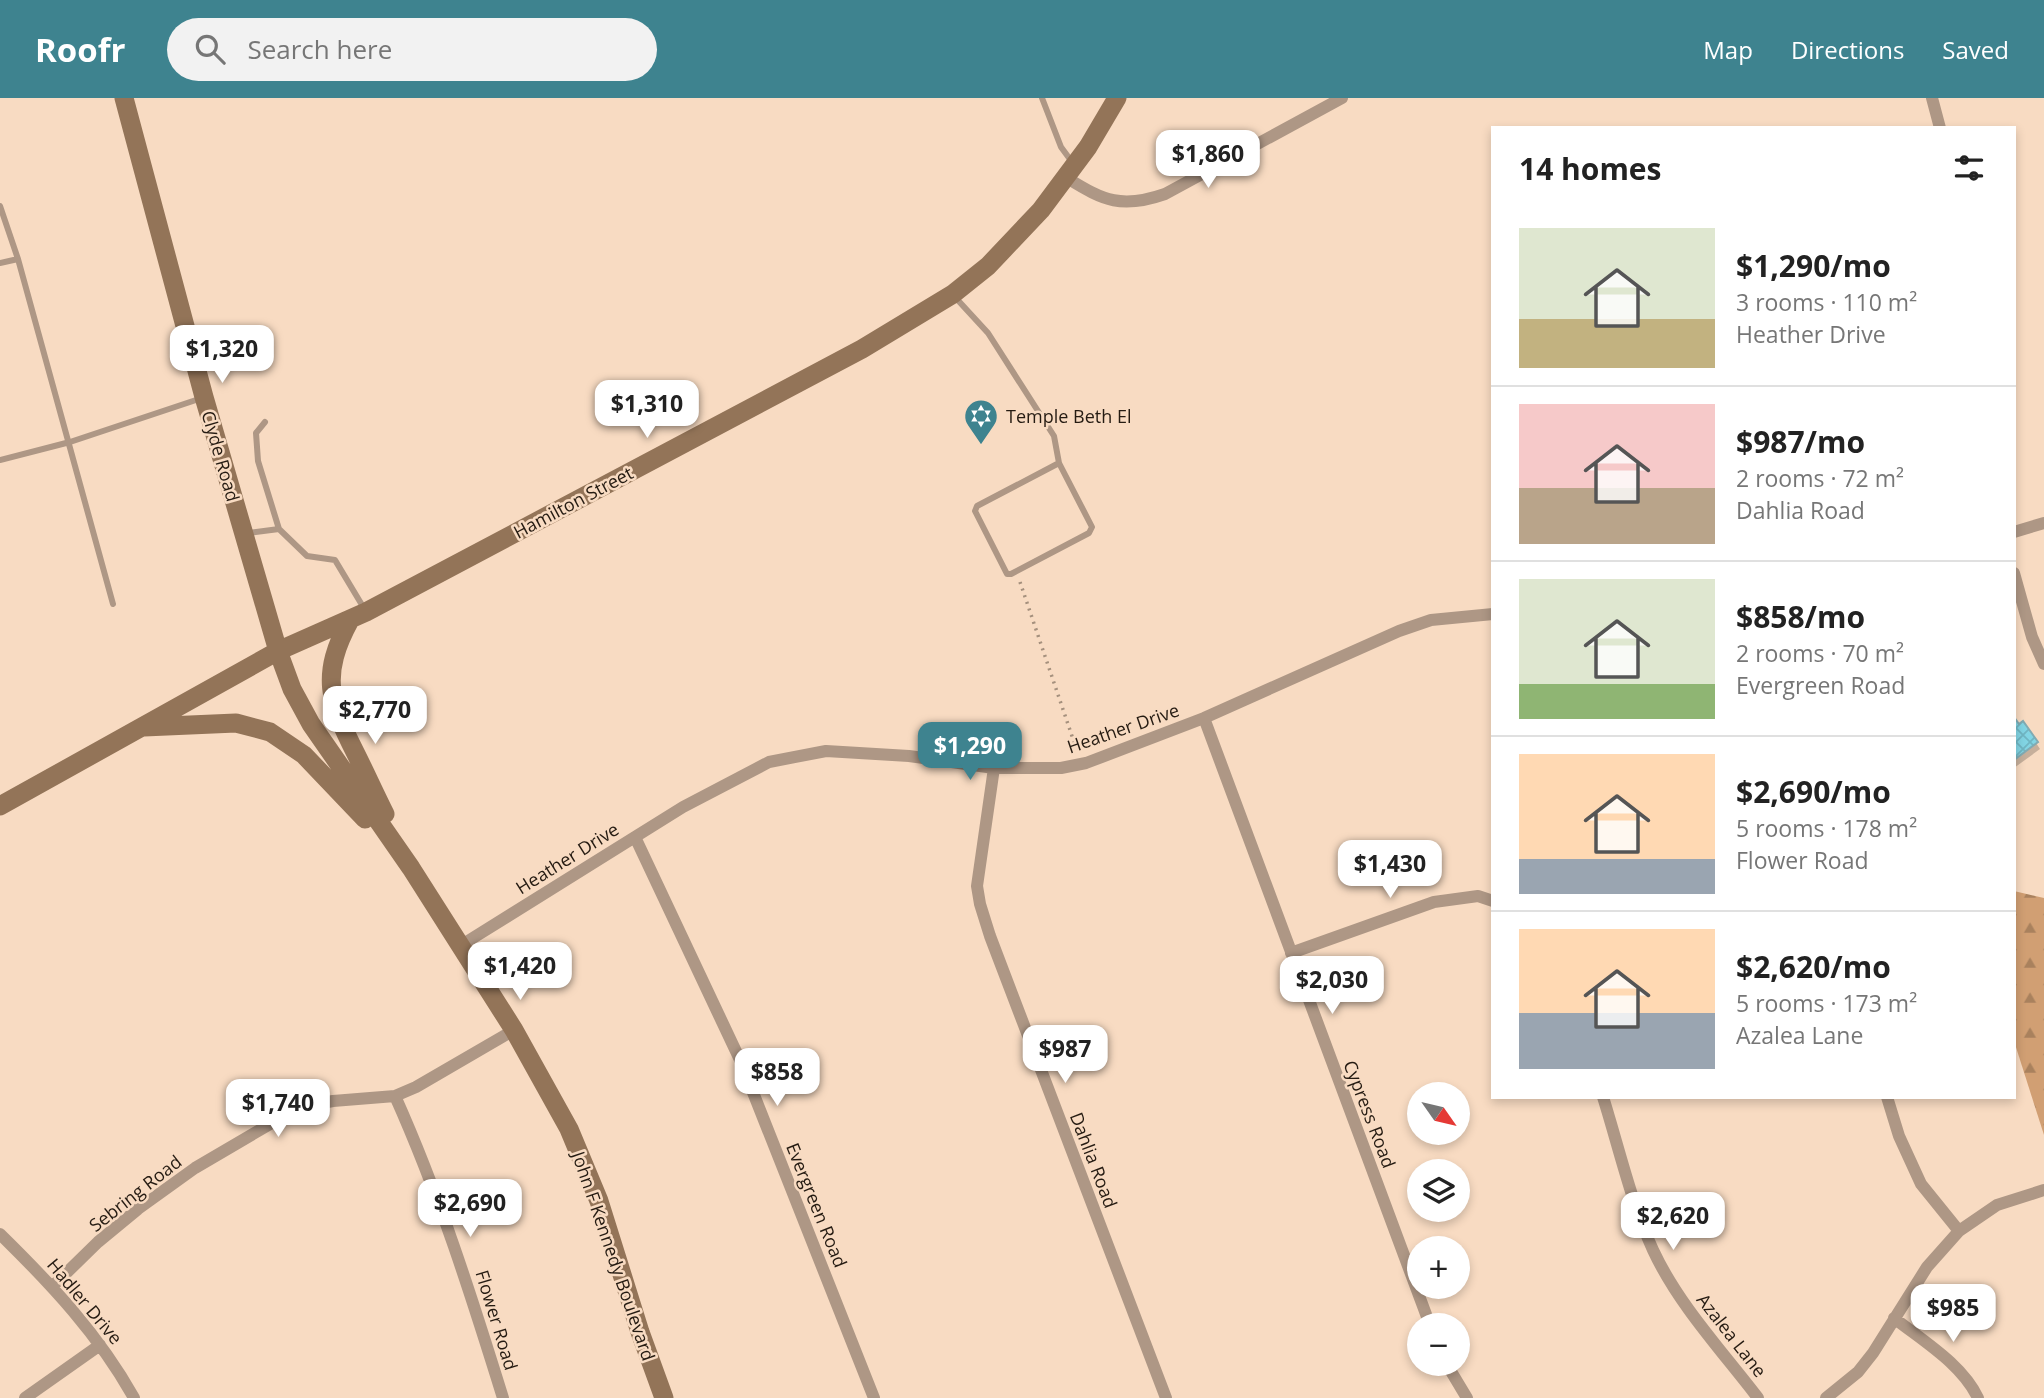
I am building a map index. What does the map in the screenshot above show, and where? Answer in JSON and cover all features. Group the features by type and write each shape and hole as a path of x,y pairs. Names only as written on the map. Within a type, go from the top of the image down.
{"street":[{"name":"Clyde Road","path":"124,98 204,397 278,651"},
{"name":"Hamilton Street","path":"0,806 278,651 358,616 862,349 953,294 997,257 1041,210 1071,172 1117,98"},
{"path":"1071,172 1095,195 1127,203 1149,200 1165,194 1342,98"},
{"path":"1932,98 1939,126"},
{"path":"2016,531 2044,523"},
{"path":"2016,580 2032,637 2044,664"},
{"name":"Heather Drive","path":"460,946 683,807 769,762 826,751 909,756 994,768 1061,768 1086,763 1204,718 1399,631 1431,620 1491,614"},
{"path":"358,616 337,644 332,669 332,702 342,729 411,868"},
{"name":"John F Kennedy Boulevard","path":"278,651 292,689 311,724 411,868 514,1030 569,1129 599,1201 663,1398"},
{"name":"Cypress Road","path":"1204,718 1426,1313"},
{"path":"141,727 236,723 270,732 304,755 411,868"},
{"name":"Dahlia Road","path":"994,768 977,886 980,904 1166,1398"},
{"name":"Evergreen Road","path":"635,836 741,1062 874,1398"},
{"path":"1291,953 1434,902 1461,896 1478,896 1491,900"},
{"name":"Sebring Road","path":"53,1286 98,1242 138,1209 195,1168 282,1117 310,1105 396,1096 514,1030"},
{"name":"Flower Road","path":"396,1096 419,1148 462,1267 503,1398"},
{"name":"Azalea Lane","path":"1604,1099 1654,1252 1684,1302 1758,1398"},
{"path":"1888,1099 1899,1136 1921,1184 1959,1231"},
{"path":"1826,1398 1858,1371 1873,1353 1927,1266 1959,1231 1997,1205 2044,1190"},
{"name":"Hadler Drive","path":"0,1234 53,1286 117,1367 134,1398"},
{"path":"1894,1318 1971,1383 1978,1398"},
{"path":"25,1398 100,1345"},
{"path":"1454,1376 1467,1398"}],"lane":[{"path":"1042,98 1071,172"},
{"path":"0,206 18,258 113,604"},
{"path":"0,262 18,258"},
{"path":"953,294 988,333 1054,436 1059,463 1092,527 1089,533 1007,574 975,510 977,506 1059,463"},
{"path":"0,460 70,442 204,397"},
{"path":"265,422 256,433 258,461 279,529 307,556 335,560 358,616"},
{"path":"244,534 279,529"}],"path":[{"path":"1016,571 1075,745"}],"green space":[{"path":"2016,891 2044,898 2044,1135 2016,1047"}],"building":[{"path":"2016,720 2019,724 2023,721 2038,742 2016,758"}],"place":[{"name":"Temple Beth El","path":"981,446"}]}
